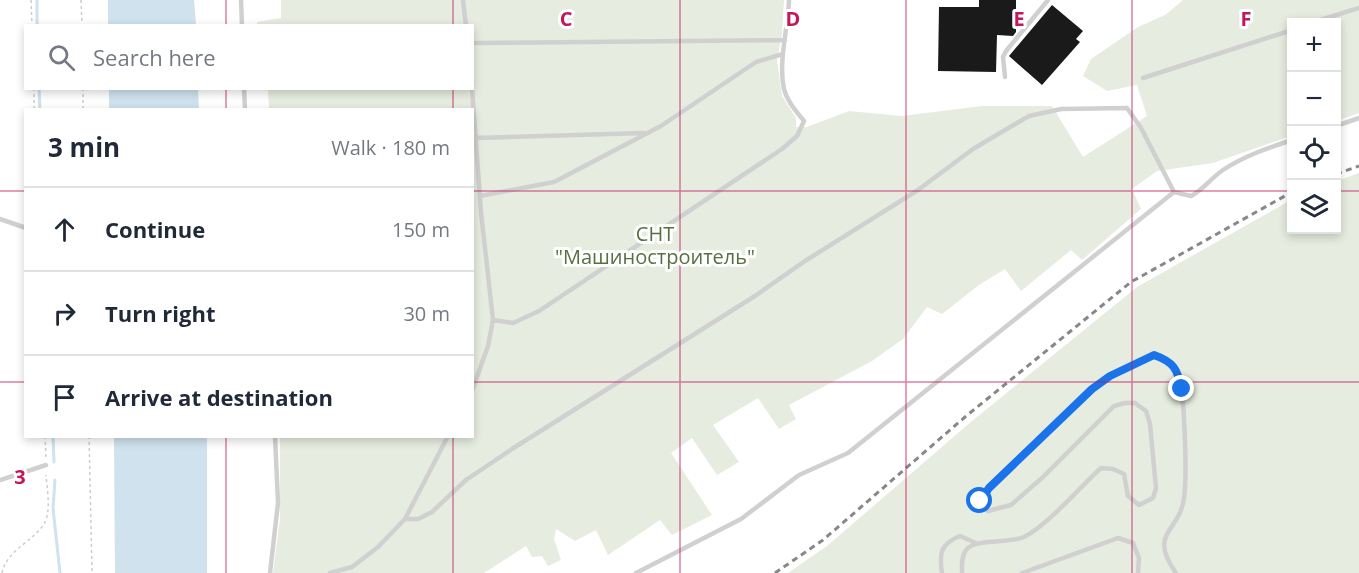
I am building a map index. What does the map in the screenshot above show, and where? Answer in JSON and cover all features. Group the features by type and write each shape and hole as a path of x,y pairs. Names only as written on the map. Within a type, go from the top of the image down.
{"lane":[{"path":"241,0 242,24"},
{"path":"463,0 466,24"},
{"path":"493,320 513,323 538,311 790,142 797,135 804,121 793,108 784,89 783,54 789,0"},
{"path":"1005,77 1003,57 1006,51 1048,0"},
{"path":"1327,18 1359,8"},
{"path":"1143,78 1287,32"},
{"path":"474,43 785,40"},
{"path":"480,196 534,188 554,182 647,133 756,62 783,54"},
{"path":"244,90 245,108"},
{"path":"472,90 473,108"},
{"path":"405,519 418,519 432,512 466,480 512,449 656,360 918,190 973,149 1029,116 1061,109 1127,108 1141,128 1174,192 1191,196 1202,190 1220,172 1242,158 1287,142"},
{"path":"1341,124 1359,118"},
{"path":"474,122 493,320 488,346 474,385"},
{"path":"476,138 647,133"},
{"path":"636,573 741,519 799,475 848,453 1174,192"},
{"path":"474,214 481,212"},
{"path":"0,219 24,227"},
{"path":"942,573 939,554 944,545 960,536 976,543 1005,542 1024,537 1046,520 1101,468 1113,469 1124,474 1128,496 1139,505 1153,498 1156,488 1146,411 1135,403 1125,402 1114,406 1043,477 1011,505 988,511 980,501 989,488 1092,389 1110,376 1154,355 1164,359 1177,370 1182,389 1184,500 1164,538 1166,559 1176,573"},
{"path":"270,573 278,503 275,438"},
{"path":"330,573 352,567 378,547 405,519 447,438"},
{"path":"0,480 46,465"},
{"path":"1022,573 1118,538 1133,543 1139,558 1138,573"},
{"path":"962,573 962,562 966,550 976,543"}],"path":[{"path":"31,0 32,24"},
{"path":"81,0 82,24"},
{"path":"34,90 34,108"},
{"path":"83,90 83,108"},
{"path":"2,573 10,556 44,524 47,514 45,438"},
{"path":"89,438 92,573"}],"green space":[{"name":"СНТ \"Машиностроитель\"","path":"281,0 784,0 782,34 777,60 782,96 796,118 796,127 807,127 849,111 902,116 982,106 1052,106 1083,157 1147,116 1137,85 1107,91 1083,76 1091,59 1138,27 1165,15 1183,0 1359,0 1359,113 1341,120 1341,18 1287,18 1287,137 1213,163 1157,171 1132,189 1141,209 1082,260 1071,250 1021,291 1005,269 979,285 942,314 927,307 903,339 872,361 789,405 796,419 779,429 758,398 713,425 739,462 717,475 692,438 671,453 712,515 672,535 660,520 608,555 596,530 575,541 556,529 554,539 561,560 548,566 542,556 532,557 526,546 484,573 273,573 280,519 280,438 474,438 474,108 269,108 268,90 474,90 474,24 257,24 257,22 281,18"},
{"path":"1359,173 1359,573 788,573 827,546 972,421 1137,287 1287,202 1287,234 1341,234 1341,180"}],"water":[{"path":"108,0 194,0 196,24 108,24"},
{"path":"109,90 198,90 199,108 109,108"},
{"path":"114,438 207,438 207,573 115,573"}],"building":[{"path":"979,0 1016,0 1016,32 1013,36 997,35 996,72 938,71 939,7 979,7"},
{"path":"1052,5 1083,31 1076,39 1080,42 1042,85 1009,56"}],"waterway":[{"path":"37,0 37,24"},
{"path":"39,90 40,108"},
{"path":"53,438 54,462"},
{"path":"55,480 53,508 60,573"}],"railway":[{"path":"1341,172 1359,166"},
{"path":"775,573 823,540 965,417 1131,282 1287,195"}],"route":[{"path":"980,501 989,488 1092,389 1110,376 1154,355 1164,359 1177,370 1182,389"}]}
